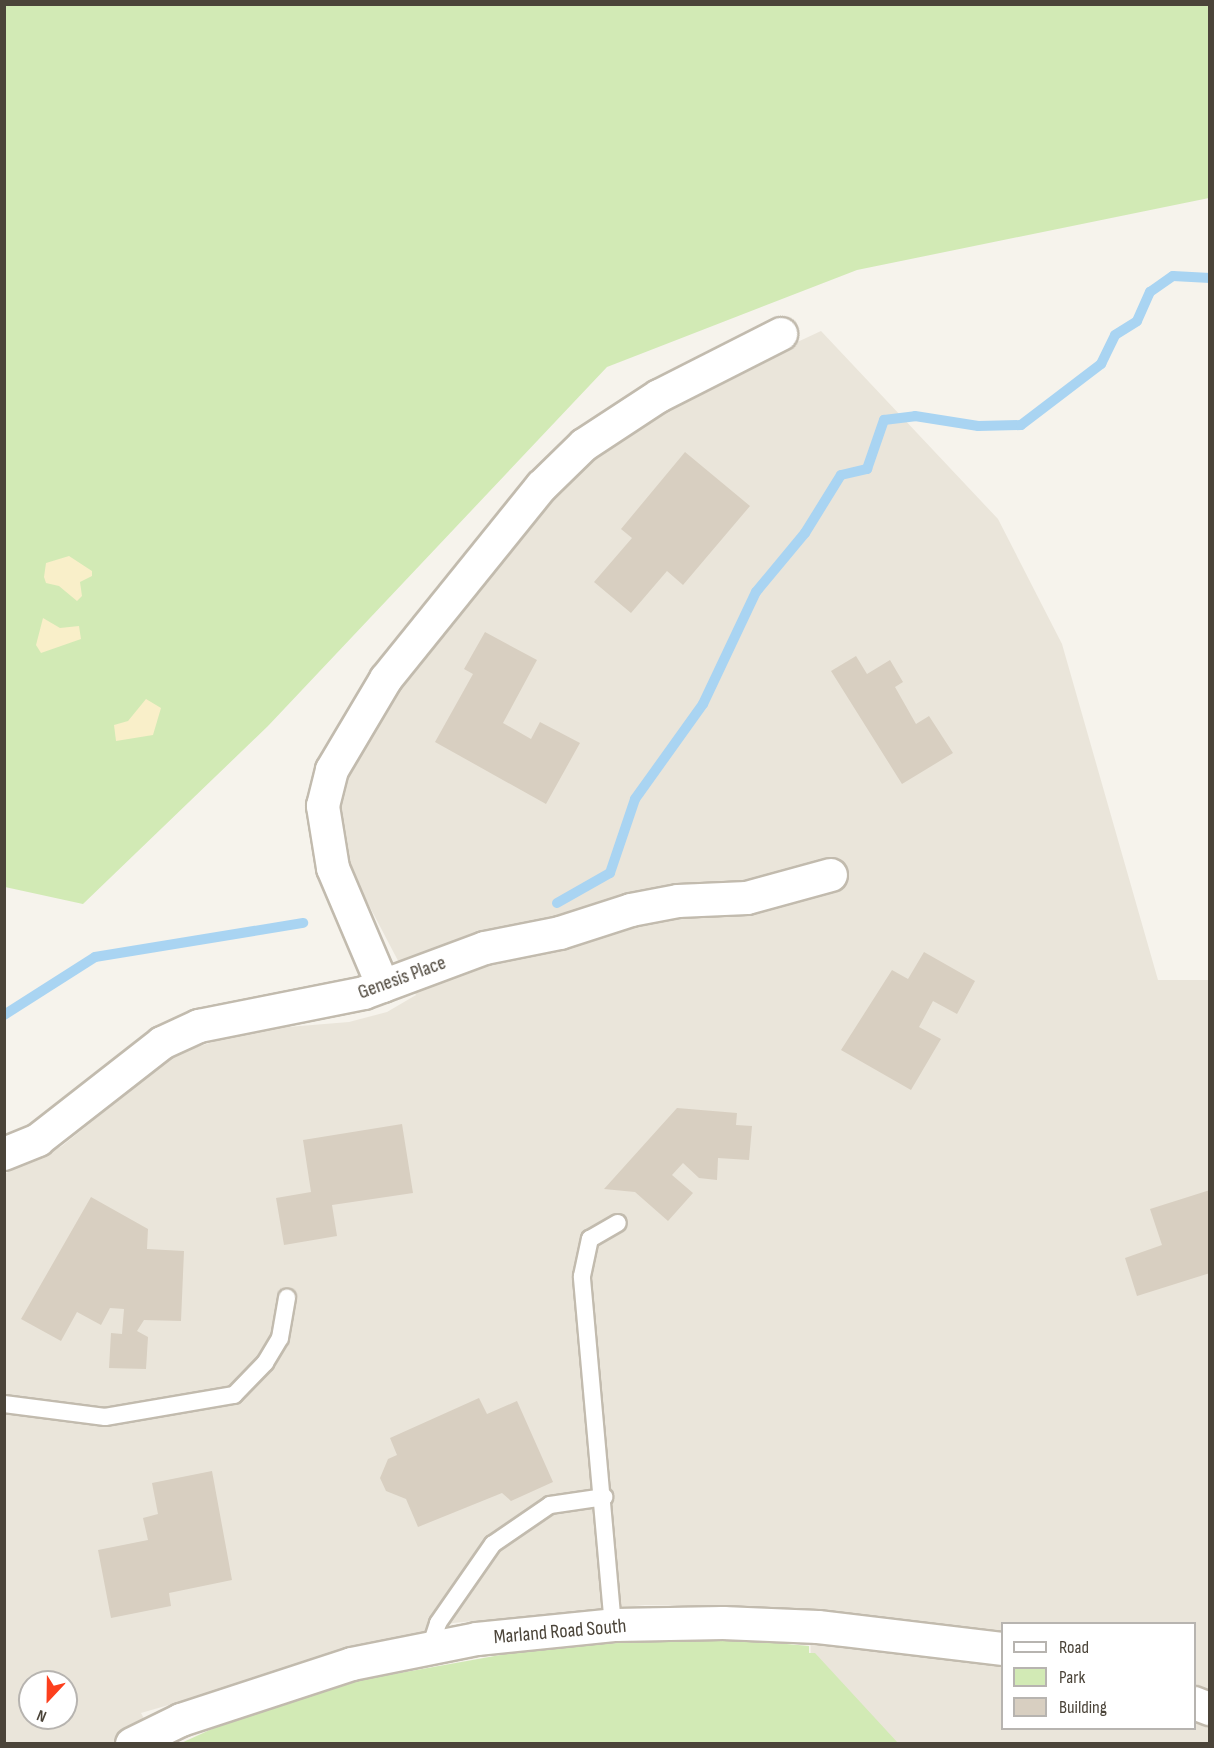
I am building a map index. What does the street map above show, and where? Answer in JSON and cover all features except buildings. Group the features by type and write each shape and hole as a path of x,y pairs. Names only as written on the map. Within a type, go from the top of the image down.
{"street":[{"path":"383,986 333,868 322,806 332,770 386,679 542,486 584,445 659,396 781,334"},
{"name":"Genesis Place","path":"4,1154 38,1140 162,1043 199,1026 323,1004 383,986 485,948 560,933 631,910 678,901 747,898 831,875"},
{"name":"Marland Road South","path":"132,1743 181,1720 352,1664 430,1648 613,1626 818,1627 1001,1649"}],"lane":[{"path":"613,1626 604,1497 582,1276 590,1239 618,1223"},
{"path":"4,1404 105,1417 234,1395 265,1363 280,1338 287,1298"},
{"path":"430,1648 438,1623 493,1544 550,1504 604,1497"}],"shaded area":[{"path":"821,331 998,519 1062,644 1158,980 1209,980 1209,1743 812,1743 810,1609 645,1605 453,1623 141,1713 157,1743 5,1743 4,1174 62,1146 175,1054 251,1030 349,1022 387,1012 416,995 352,873 337,830 342,776 371,724 487,565 597,447 650,411"}],"green space":[{"path":"5,5 1209,5 1209,198 857,270 607,367 268,726 83,904 5,887"},
{"path":"712,1637 809,1646 809,1653 815,1653 898,1743 179,1744 247,1713 333,1685 540,1648"}],"sand":[{"path":"69,556 92,571 92,576 80,582 82,596 77,601 59,586 46,583 44,577 46,563"},
{"path":"43,618 60,628 79,626 81,639 41,653 36,645"},
{"path":"146,699 161,708 153,735 116,741 114,725 128,721"}],"waterway":[{"path":"557,903 610,873 635,799 703,704 756,592 805,533 841,475 867,469 884,420 915,416 978,426 1021,425 1101,364 1115,335 1137,321 1150,292 1173,276 1210,278"},
{"path":"4,1015 95,957 303,923"}]}
